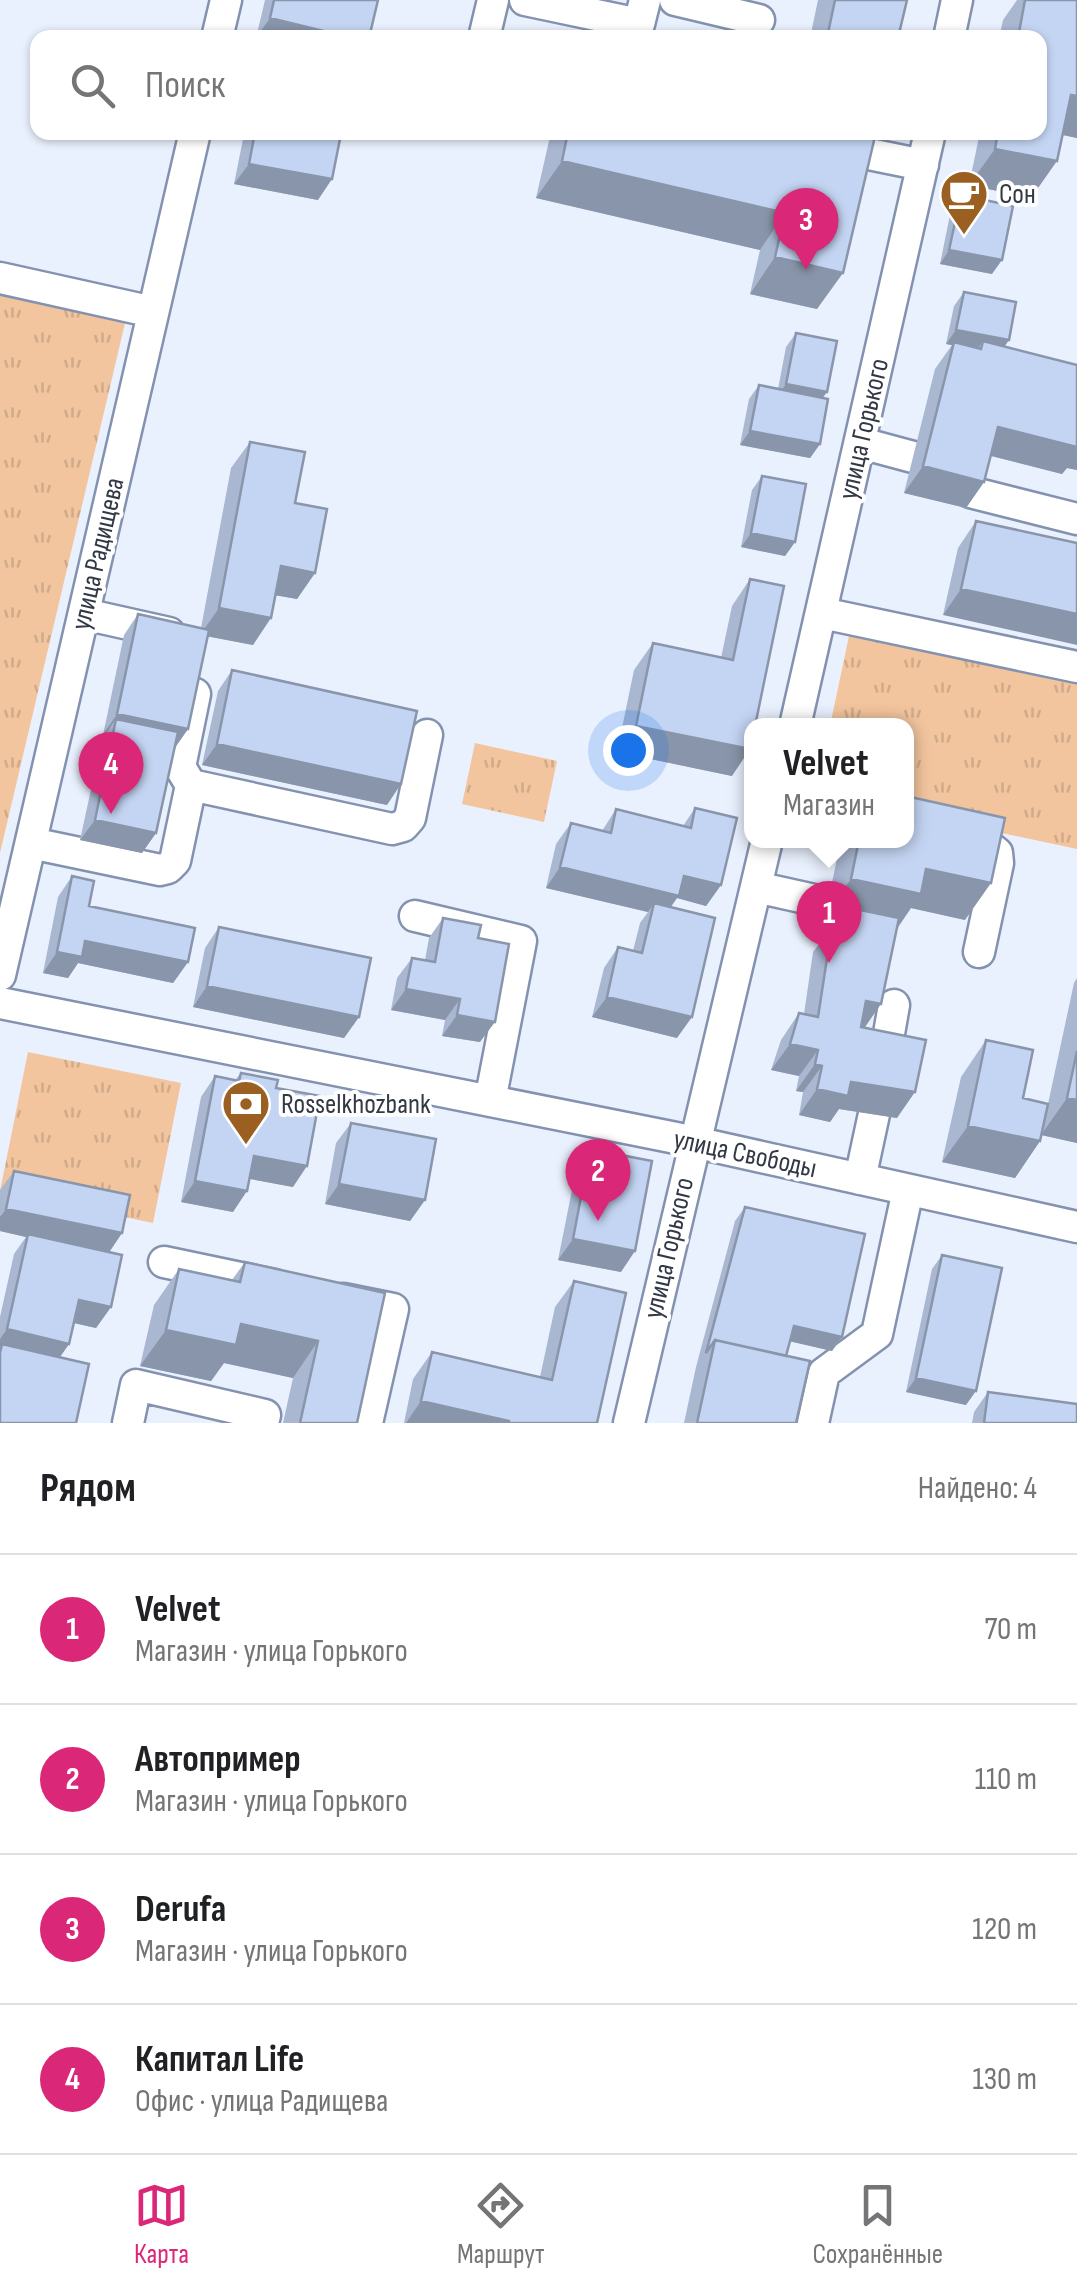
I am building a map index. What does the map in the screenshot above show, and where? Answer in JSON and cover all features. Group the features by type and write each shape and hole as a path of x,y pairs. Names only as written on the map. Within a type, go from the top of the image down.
{"street":[{"path":"219,30 226,0"},
{"path":"486,30 493,0"},
{"path":"524,0 639,24 644,0"},
{"path":"675,0 760,19"},
{"path":"951,30 957,0"},
{"name":"улица Радищева","path":"0,975 193,140"},
{"name":"улица Горького","path":"797,718 928,140"},
{"path":"854,151 923,164"},
{"path":"0,278 153,312"},
{"path":"858,453 910,467"},
{"path":"970,492 1077,519"},
{"path":"822,612 1077,667"},
{"path":"84,614 195,638"},
{"path":"31,842 160,870 175,861 191,785 180,767 200,671"},
{"path":"191,785 392,829 403,826 410,818 427,735"},
{"path":"914,832 992,849 998,854 979,952"},
{"name":"улица Горького","path":"629,1423 765,848"},
{"path":"756,887 828,903"},
{"path":"415,916 521,941 490,1101"},
{"name":"улица Свободы","path":"0,1003 694,1142 1077,1227"},
{"path":"884,1062 894,1005"},
{"path":"860,1179 874,1114"},
{"path":"813,1423 824,1373 877,1334 908,1190"},
{"path":"164,1262 393,1309 368,1423"},
{"path":"128,1423 136,1386 264,1415 263,1423"}],"green space":[{"path":"0,289 126,319 0,853"},
{"path":"850,631 1077,679 1077,849 914,814 914,718 832,718"},
{"path":"475,743 557,761 544,822 462,804"},
{"path":"28,1052 181,1083 153,1223 0,1191"}],"building":[{"path":"274,0 378,0 371,30 319,30 270,18"},
{"path":"835,0 907,0 900,30 829,30"},
{"path":"1025,0 1077,0 1077,96 1071,95 1057,161 995,149 997,140 1047,140 1047,30 1019,30"},
{"path":"254,140 340,140 332,179 249,164"},
{"path":"566,140 874,140 843,273 775,257 785,213 562,161"},
{"path":"961,195 1013,206 1002,260 949,250"},
{"path":"964,292 1016,302 1009,340 956,330"},
{"path":"796,333 837,341 827,392 786,384"},
{"path":"983,341 1077,365 1077,447 998,427 984,482 923,466 954,342 981,349"},
{"path":"759,385 828,399 820,444 750,431"},
{"path":"250,442 305,452 295,503 327,509 315,573 281,566 271,618 219,608"},
{"path":"762,476 806,484 795,542 751,533"},
{"path":"976,521 1077,543 1077,614 961,589"},
{"path":"750,579 784,586 757,718 744,718 744,748 636,726 653,643 733,660"},
{"path":"138,614 209,630 188,729 117,714"},
{"path":"232,670 417,711 401,784 217,744"},
{"path":"116,719 178,732 156,833 95,820"},
{"path":"914,798 1005,818 991,883 926,869 921,894 851,879 857,848 914,848"},
{"path":"695,808 737,818 721,885 684,876 679,896 560,867 571,823 611,833 616,809 691,828"},
{"path":"72,876 94,881 89,906 195,928 188,962 85,941 82,957 57,952"},
{"path":"654,903 715,918 692,1017 607,997 618,947 642,953"},
{"path":"841,906 899,918 881,1004 866,1001 861,1027 926,1040 915,1092 851,1082 848,1096 817,1089 822,1066 815,1064 818,1050 790,1044 799,1013 818,1017 832,926 836,927"},
{"path":"443,918 481,925 478,938 509,944 495,1022 457,1015 460,999 406,989 412,958 435,962"},
{"path":"219,927 371,958 359,1017 207,986"},
{"path":"986,1040 1033,1050 1023,1098 1048,1104 1040,1141 968,1126"},
{"path":"1077,1051 1077,1100 1067,1098"},
{"name":"Rosselkhozbank","path":"241,1073 278,1080 276,1088 320,1096 307,1166 254,1156 247,1191 195,1181 215,1076 239,1081"},
{"path":"351,1123 436,1139 425,1200 339,1184"},
{"path":"590,1149 652,1161 635,1251 573,1239"},
{"path":"14,1171 130,1195 122,1233 6,1209"},
{"path":"745,1207 865,1234 842,1337 794,1326 786,1356 715,1340 706,1353"},
{"path":"28,1234 122,1255 111,1307 79,1300 69,1344 7,1329"},
{"path":"942,1255 1002,1268 976,1391 916,1378"},
{"path":"245,1262 385,1293 357,1423 300,1423 318,1341 241,1324 236,1345 166,1330 179,1269 240,1282"},
{"path":"574,1281 626,1293 597,1423 509,1423 421,1401 432,1352 552,1380"},
{"path":"715,1340 810,1361 796,1423 697,1423"},
{"path":"2,1344 89,1364 76,1423 0,1423"},
{"path":"988,1392 1077,1404 1077,1423 984,1423"}],"place":[{"name":"Сон","path":"964,236"},
{"name":"Derufa","path":"806,270"},
{"name":"Капитал Life","path":"111,814"},
{"name":"Velvet","path":"829,963"},
{"name":"Rosselkhozbank","path":"246,1146"},
{"name":"Автопример","path":"598,1221"}]}
